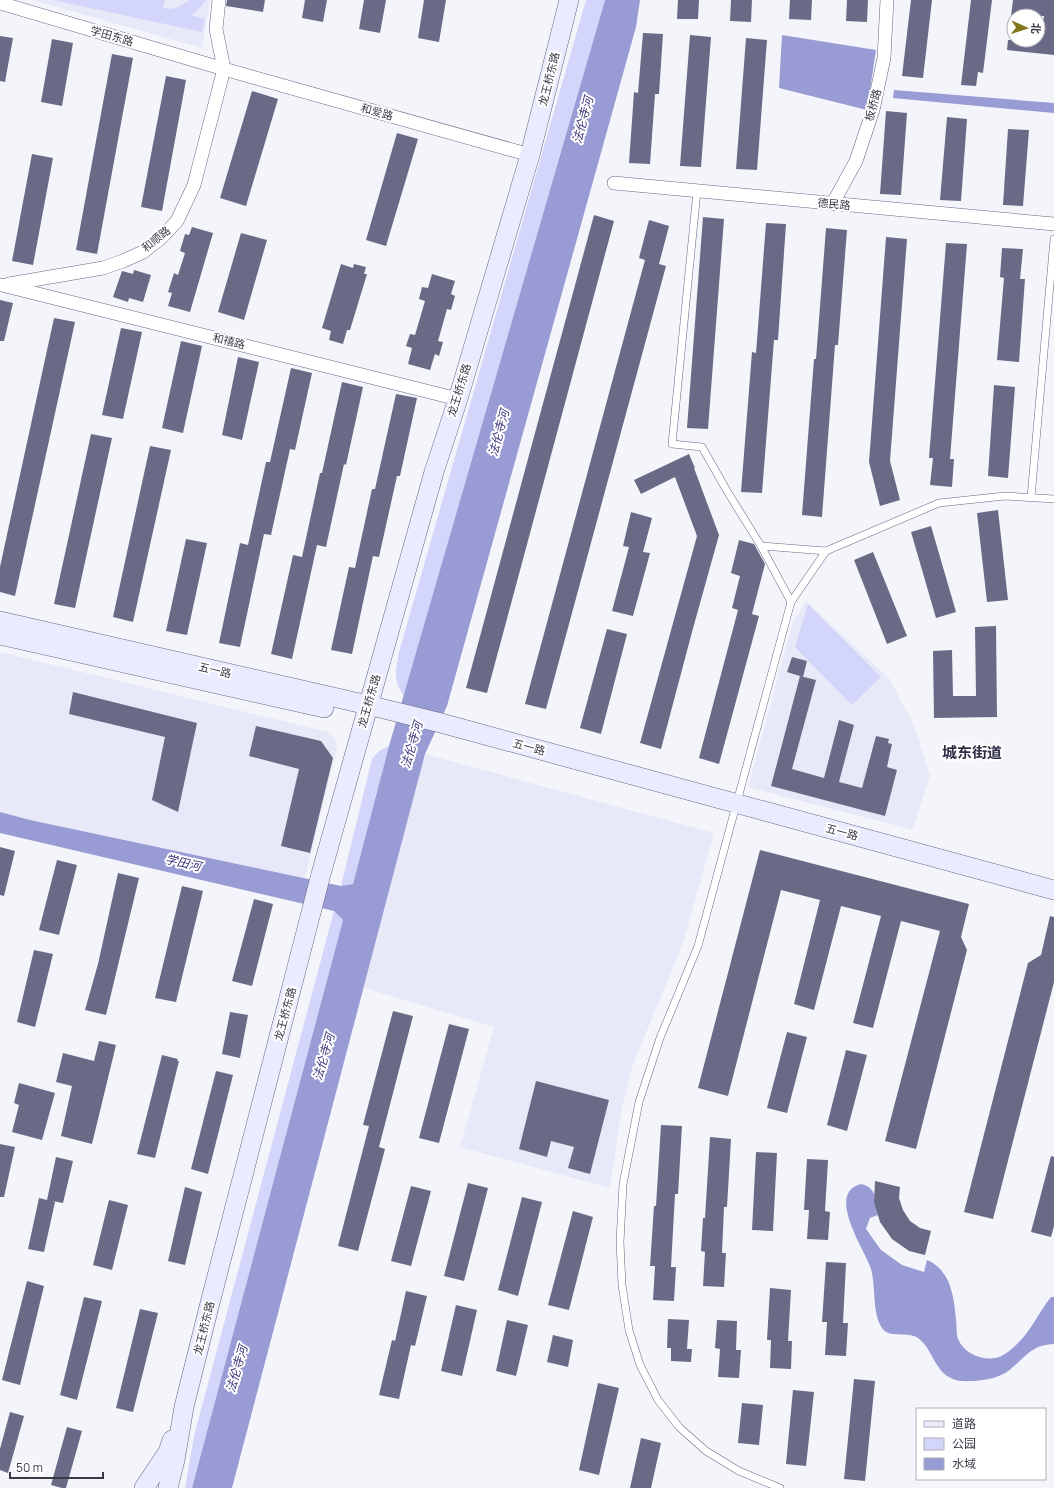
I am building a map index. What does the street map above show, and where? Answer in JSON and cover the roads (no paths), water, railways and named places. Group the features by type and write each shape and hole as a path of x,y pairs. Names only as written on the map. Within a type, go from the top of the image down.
{"main road":[{"name":"龙王桥东路","path":"168,1488 175,1460 184,1407 321,874 434,472 458,398 530,155 569,0"},
{"name":"五一路","path":"0,621 395,718 735,809 1054,890"},
{"name":"五一路","path":"0,635 366,711"},
{"name":"五一路","path":"735,809 1054,900"},
{"name":"龙王桥东路","path":"144,1488 168,1452 184,1407"}],"street":[{"path":"219,0 216,29 224,69"},
{"name":"板桥路","path":"833,203 856,161 873,110 884,58 887,0"},
{"name":"学田东路","path":"0,3 224,69"},
{"name":"和爱路","path":"224,69 530,155"},
{"name":"和顺路","path":"1,285 103,268 143,252 161,238 177,221 194,185 224,69"},
{"name":"德民路","path":"614,183 1054,224"},
{"name":"和禧路","path":"1,285 458,398"}],"lane":[{"path":"697,191 672,444 702,447 761,546 791,602"},
{"path":"1031,497 1054,239"},
{"path":"761,546 826,552 939,503 1005,496 1054,499"},
{"path":"780,1488 739,1471 706,1451 679,1427 658,1400 640,1365 629,1330 622,1285 620,1242 623,1184 639,1102 660,1038 698,946 791,602 826,552"}],"water":[{"path":"605,0 640,0 636,27 447,706 425,754 232,1488 192,1488 343,920 334,911 0,833 0,812 30,820 341,886 353,884 389,746"},
{"path":"782,35 876,50 867,110 779,88"},
{"path":"894,90 1054,103 1054,113 893,98"},
{"path":"861,1184 870,1188 875,1196 878,1215 870,1218 866,1229 881,1250 902,1265 924,1272 927,1260 941,1270 946,1277 950,1285 954,1302 957,1337 965,1349 975,1356 987,1358 1004,1355 1022,1339 1051,1297 1054,1297 1054,1344 1036,1348 1000,1376 979,1381 960,1381 947,1376 942,1371 927,1348 918,1338 885,1331 879,1322 875,1307 871,1269 850,1223 847,1210 847,1198 851,1189"}],"district":[{"name":"城东街道","path":"972,753"}],"water label":[{"name":"法伦寺河","path":"583,120"},
{"name":"法伦寺河","path":"499,433"},
{"name":"法伦寺河","path":"412,745"},
{"name":"学田河","path":"183,863"},
{"name":"法伦寺河","path":"324,1057"},
{"name":"法伦寺河","path":"237,1369"}]}
